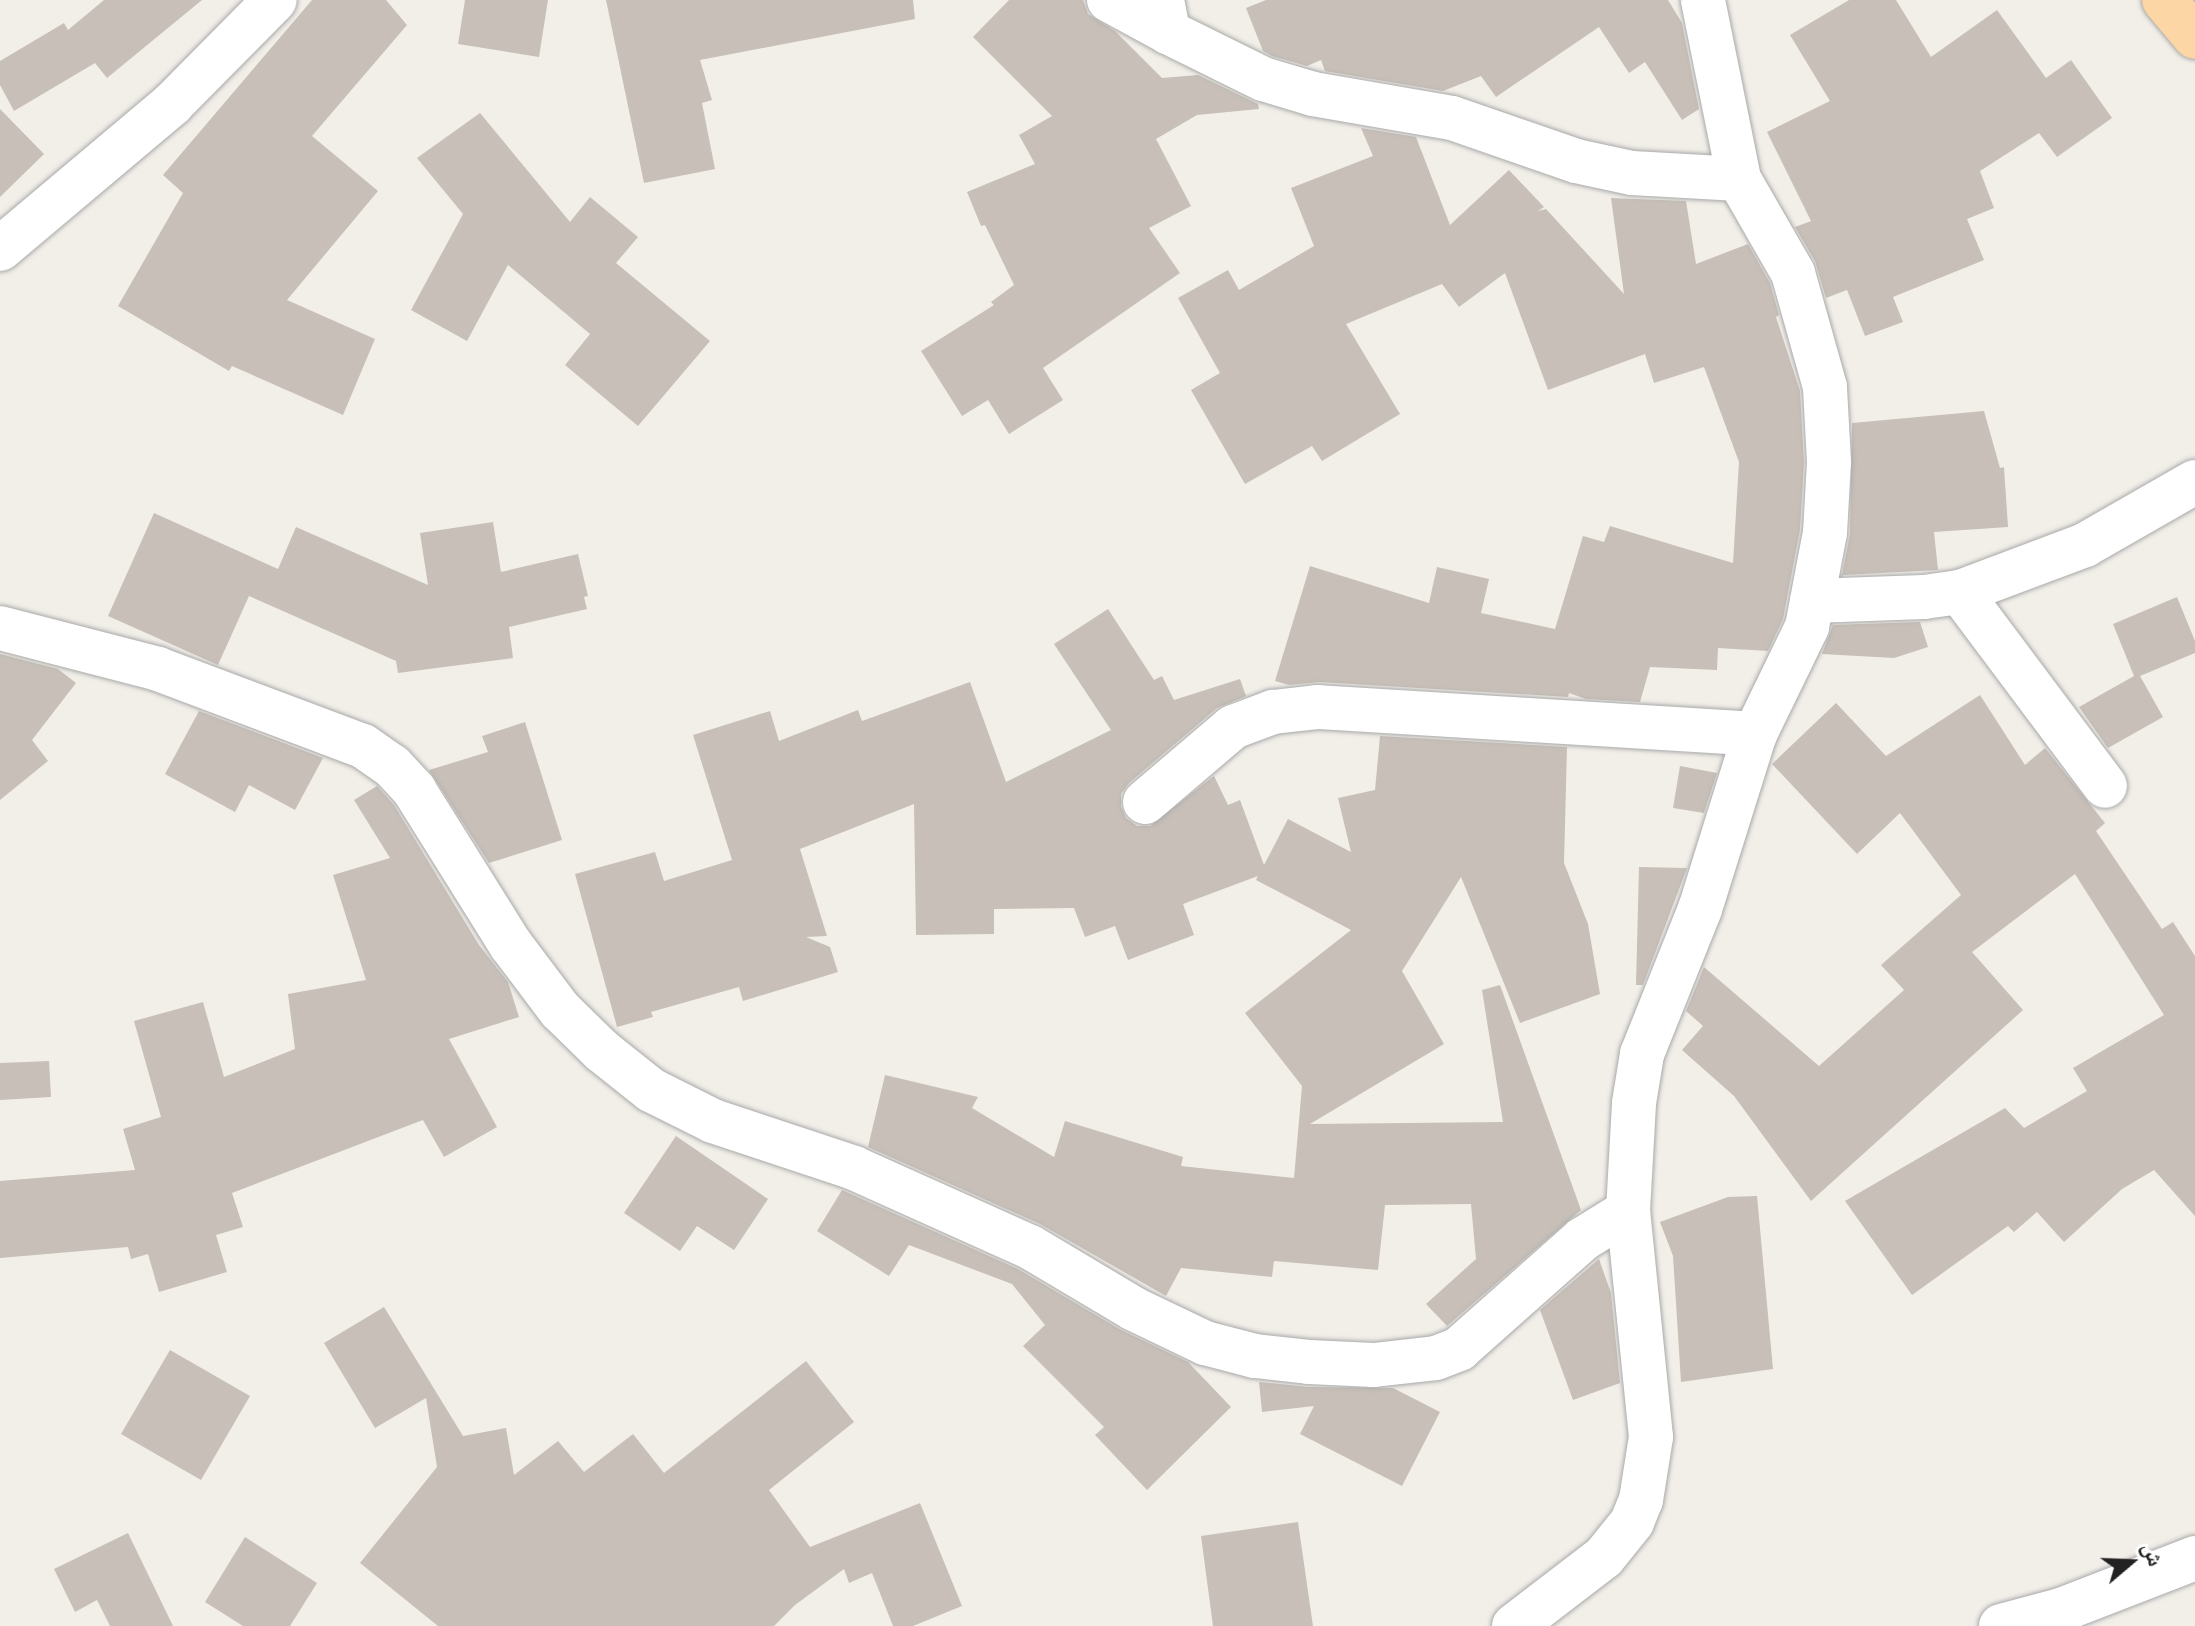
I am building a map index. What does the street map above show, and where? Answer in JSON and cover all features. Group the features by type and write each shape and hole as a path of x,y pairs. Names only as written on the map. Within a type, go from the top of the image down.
{"main road":[{"path":"2164,0 2195,37"}],"street":[{"path":"0,249 172,104 275,0"},
{"path":"1109,0 1165,16 1263,79 1313,94 1452,118 1576,161 1632,173 1739,179"},
{"path":"1512,1623 1604,1557 1632,1522 1645,1486 1651,1437 1628,1211 1634,1103 1642,1054 1700,909 1755,734 1807,627 1825,533 1829,462 1825,387 1793,273 1774,234 1739,179 1703,0"},
{"path":"1812,601 1924,597 1960,592 2085,545 2195,482"},
{"path":"1960,592 2105,786"},
{"path":"0,628 158,669 363,746 392,766 414,790 488,910 560,1010 602,1051 651,1090 713,1121 854,1168 1030,1247 1134,1309 1205,1343 1255,1356 1309,1362 1374,1365 1436,1358 1459,1349 1583,1239 1628,1211"},
{"path":"1145,802 1233,727 1273,712 1317,707 1755,734"},
{"path":"2001,1626 2061,1610 2195,1558"}],"building":[{"path":"104,0 202,0 107,78 95,63 14,111 0,85 0,61 64,23 68,30"},
{"path":"312,0 386,0 407,25 312,136 378,191 287,300 375,339 343,415 232,366 229,371 118,306 183,193 163,175"},
{"path":"465,0 548,0 539,57 458,44"},
{"path":"606,0 913,0 915,19 700,60 712,100 702,103 715,169 644,183"},
{"path":"1009,0 1083,0 1088,14 1115,31 1162,78 1198,75 1258,104 1259,109 1197,115 1156,139 1191,206 1149,228 1180,273 1043,368 1063,400 1009,434 988,400 962,416 921,351 994,305 991,302 1014,285 985,225 981,226 967,192 1035,164 1019,135 1052,116 973,37"},
{"path":"1266,0 1668,0 1682,23 1699,109 1682,120 1645,62 1629,73 1599,27 1496,97 1481,76 1443,91 1325,71 1321,60 1307,66 1272,56 1263,51 1246,8"},
{"path":"1849,0 1896,0 1931,57 1997,10 2046,78 2071,60 2112,118 2057,157 2039,133 1980,171 1994,208 1967,219 1984,260 1893,297 1903,322 1865,336 1847,290 1826,298 1815,261 1795,227 1811,221 1767,132 1830,101 1790,35"},
{"path":"0,109 44,154 0,197"},
{"path":"480,113 570,222 590,197 638,237 616,263 710,341 638,426 565,365 590,334 508,265 467,341 411,310 463,214 417,158"},
{"path":"1361,128 1416,137 1450,225 1509,170 1544,207 1538,211 1546,209 1624,294 1611,198 1686,201 1696,264 1748,244 1770,283 1779,315 1776,317 1800,391 1804,462 1800,530 1783,619 1768,651 1718,648 1717,670 1650,667 1640,702 1586,699 1569,693 1568,697 1319,682 1289,685 1275,681 1310,566 1429,603 1437,567 1489,579 1481,613 1555,629 1583,536 1604,542 1610,526 1733,563 1739,462 1704,367 1654,383 1645,354 1548,390 1505,273 1459,307 1442,284 1346,324 1400,414 1322,461 1312,446 1245,484 1191,390 1220,373 1178,298 1228,270 1239,290 1314,246 1291,188 1373,156"},
{"path":"1984,411 2000,468 2004,467 2008,527 1934,532 1938,570 1842,575 1850,534 1852,423"},
{"path":"154,513 278,569 296,527 428,585 420,533 493,522 501,572 578,554 588,596 584,597 587,609 509,627 513,658 398,673 396,661 249,596 218,665 108,616"},
{"path":"2177,597 2195,641 2195,653 2140,676 2163,717 2108,748 2079,707 2134,676 2113,624"},
{"path":"1108,609 1154,680 1162,676 1174,700 1240,679 1246,696 1217,708 1129,783 1121,794 1121,807 1126,818 1137,826 1150,826 1214,776 1228,805 1240,800 1264,865 1288,819 1351,852 1338,798 1375,790 1380,736 1567,747 1564,863 1588,924 1600,994 1520,1023 1461,877 1402,971 1444,1044 1310,1124 1503,1122 1482,990 1500,985 1581,1210 1447,1326 1426,1304 1476,1259 1471,1204 1385,1205 1378,1270 1274,1261 1272,1277 1181,1268 1166,1296 1040,1224 868,1147 885,1075 978,1097 972,1108 1054,1157 1065,1121 1183,1157 1181,1166 1294,1178 1302,1086 1245,1013 1351,930 1256,880 1258,876 1183,904 1194,935 1128,960 1115,926 1085,937 1074,908 994,909 994,934 916,935 914,804 800,849 827,936 806,937 830,947 838,972 743,1001 739,987 651,1012 653,1017 617,1027 575,874 655,852 664,881 732,860 693,735 770,711 779,741 858,710 862,721 970,682 1006,782 1111,730 1054,644"},
{"path":"1920,622 1928,647 1894,658 1822,654 1833,625"},
{"path":"0,654 58,669 76,683 32,740 48,761 0,800"},
{"path":"1980,695 2025,765 2045,748 2105,823 2096,831 2162,929 2173,922 2195,956 2195,1216 2154,1170 2122,1189 2064,1242 2037,1212 2014,1232 2008,1226 1912,1295 1845,1201 2005,1108 2024,1128 2087,1091 2073,1068 2164,1015 2075,874 1972,952 2023,1010 1811,1201 1734,1096 1682,1050 1703,1026 1686,1011 1704,967 1819,1066 1904,990 1881,965 1961,895 1900,813 1857,854 1772,764 1836,703 1886,756"},
{"path":"199,711 323,758 295,810 249,785 235,812 165,774"},
{"path":"525,722 562,840 489,863 429,770 488,752 482,736"},
{"path":"1680,766 1717,773 1704,813 1673,808"},
{"path":"377,786 394,805 479,945 508,982 519,1017 449,1039 497,1127 444,1157 423,1120 232,1193 243,1227 216,1235 227,1272 159,1292 148,1254 131,1259 128,1247 0,1258 0,1181 135,1170 123,1129 161,1117 134,1021 203,1002 224,1077 295,1049 288,994 366,980 333,875 390,858 354,800"},
{"path":"1639,867 1687,868 1643,985 1636,985"},
{"path":"49,1061 51,1097 0,1100 0,1063"},
{"path":"676,1136 768,1199 734,1250 697,1226 680,1251 624,1213"},
{"path":"842,1190 1018,1269 1121,1330 1188,1362 1231,1407 1147,1490 1095,1435 1104,1427 1023,1346 1045,1325 1012,1284 909,1245 889,1276 817,1231"},
{"path":"1757,1196 1773,1369 1681,1382 1673,1256 1660,1222 1728,1197"},
{"path":"1599,1259 1611,1293 1620,1383 1573,1400 1540,1310"},
{"path":"384,1307 463,1436 506,1428 514,1475 558,1441 584,1472 633,1434 664,1473 806,1361 854,1422 769,1490 810,1547 920,1503 962,1606 913,1626 893,1626 872,1573 849,1583 844,1569 795,1605 774,1626 438,1626 360,1563 437,1467 426,1398 375,1428 324,1343"},
{"path":"170,1350 250,1396 201,1480 121,1434"},
{"path":"1259,1382 1308,1387 1393,1388 1440,1412 1402,1486 1300,1434 1314,1406 1262,1412"},
{"path":"1298,1522 1313,1626 1213,1626 1201,1536"},
{"path":"128,1533 173,1626 110,1626 97,1600 75,1612 54,1569"},
{"path":"245,1537 317,1583 290,1626 243,1626 205,1602"}]}
